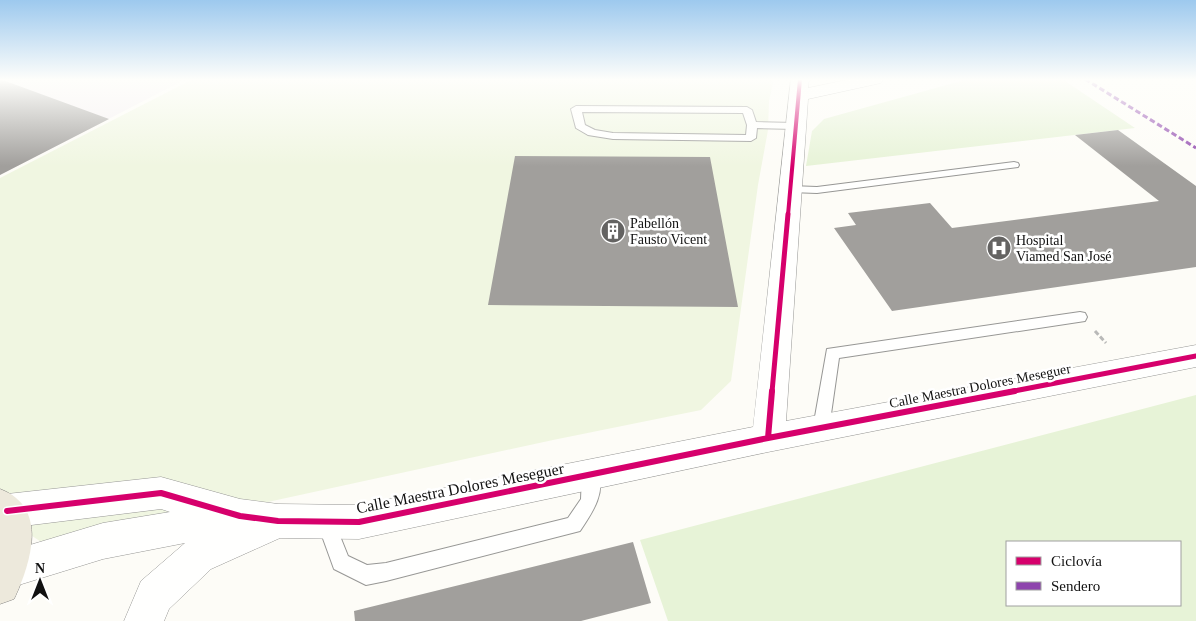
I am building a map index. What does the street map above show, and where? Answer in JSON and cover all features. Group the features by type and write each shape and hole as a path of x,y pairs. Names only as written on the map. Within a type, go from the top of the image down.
{"main road":[{"path":"4,508 15,537 5,577"}],"street":[{"path":"768,438 797,108"},
{"name":"Calle Maestra Dolores Meseguer","path":"4,508 161,493 240,516 278,521 359,522 768,438 1196,356"},
{"name":"Calle Maestra Dolores Meseguer","path":"5,577 103,541 240,516"},
{"name":"Calle Maestra Dolores Meseguer","path":"144,621 155,595 198,556 278,521"}],"lane":[{"path":"576,109 747,110 752,125 751,138 613,136 592,133 580,126 576,109"},
{"path":"752,125 795,126"},
{"path":"790,189 817,190 1014,165"},
{"path":"821,428 832,353 1080,317"},
{"path":"326,522 340,562 366,575 386,572 574,524 590,501 591,475"}],"shaded area":[{"path":"0,108 130,108 0,175"}],"green space":[{"path":"137,108 769,108 768,130 758,185 731,381 701,410 553,440 52,549 0,515 0,178"},
{"path":"864,108 1105,108 1135,128 806,166 812,131 824,119"},
{"path":"1196,395 1196,621 668,621 640,540"}],"building":[{"path":"0,108 79,108 109,119 0,175"},
{"path":"1118,130 1196,186 1196,267 892,311 834,228 856,225 848,213 930,203 952,228 1159,201 1075,135"},
{"name":"Pabellón Fausto Vicent","path":"515,156 710,157 738,307 488,305"},
{"path":"633,542 651,603 581,621 355,621 354,611"}],"marked path":[{"path":"1132,108 1196,148"}],"cycle path":[{"path":"7,511 161,493 240,516 278,521 359,522 768,438 797,108"},
{"path":"768,438 1196,356"}],"place":[{"name":"Pabellón Fausto Vicent","path":"613,231"},
{"name":"Hospital Viamed San José","path":"999,248"}]}
